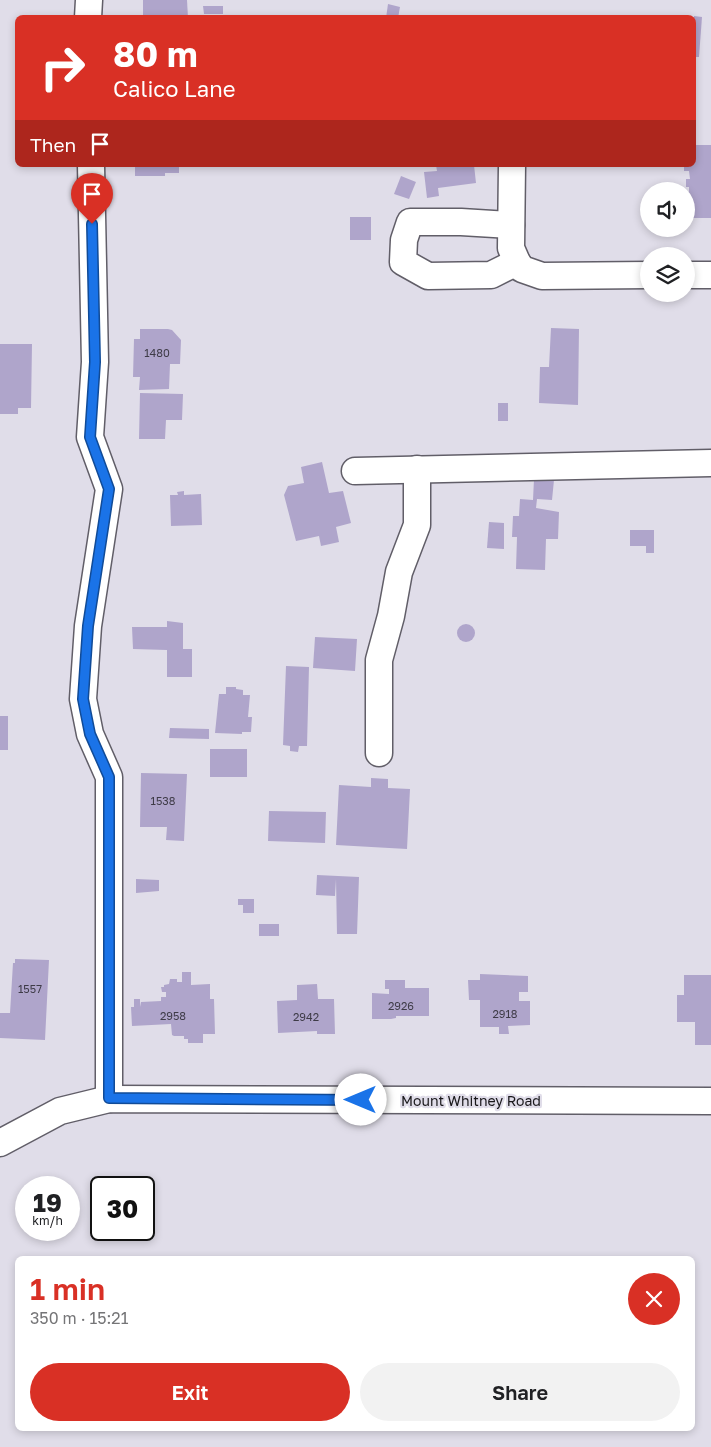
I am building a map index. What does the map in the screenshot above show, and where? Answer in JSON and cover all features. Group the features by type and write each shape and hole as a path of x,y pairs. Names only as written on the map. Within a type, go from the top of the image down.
{"street":[{"path":"88,0 88,15"},
{"path":"90,167 95,362 90,437 109,489 88,626 83,699 90,734 109,777 109,1098"},
{"path":"512,167 511,248 522,269 542,276 640,275"},
{"path":"511,225 461,222 410,222 404,240 402,262 428,276 491,274 517,262"},
{"path":"695,275 711,275"},
{"path":"355,471 711,463"},
{"path":"380,753 379,660 400,572 417,525 417,469"},
{"name":"Mount Whitney Road","path":"0,1143 60,1111 109,1098 711,1101"}],"building":[{"path":"143,0 187,0 188,15 143,15"},
{"path":"388,4 400,7 399,15 386,15"},
{"path":"203,6 223,6 223,14 204,14"},
{"path":"696,16 702,17 699,57 696,57"},
{"path":"696,145 711,145 711,218 695,218 695,182 686,182 686,179 690,179 689,171 684,171 684,167 696,167"},
{"path":"135,167 179,167 179,173 165,173 165,176 135,176"},
{"path":"436,167 474,167 476,183 438,188 439,196 427,198 424,172 437,171"},
{"path":"401,176 416,182 409,199 394,194"},
{"path":"350,217 371,217 371,240 350,240"},
{"path":"551,328 579,329 578,405 539,403 540,367 549,367"},
{"path":"140,329 172,330 181,340 180,364 170,364 169,389 139,390 140,377 133,377 134,339 140,339"},
{"path":"0,344 32,344 31,408 18,408 18,414 0,414"},
{"path":"140,393 183,394 182,420 166,420 165,439 139,439"},
{"path":"498,403 508,403 508,421 498,421"},
{"path":"322,462 329,493 343,491 351,523 336,527 339,542 321,546 319,536 296,541 284,495 288,486 304,483 301,467"},
{"path":"534,479 554,480 552,500 537,499 536,508 559,512 558,539 546,539 545,570 516,569 517,537 512,537 513,516 519,516 520,499 533,500"},
{"path":"184,491 184,495 201,494 202,525 171,526 170,495 178,495 177,492"},
{"path":"489,522 504,523 504,549 487,548"},
{"path":"630,530 654,530 654,553 646,553 646,546 630,546"},
{"path":"167,621 183,623 183,649 192,649 192,677 167,677 167,650 133,649 132,627 167,627"},
{"path":"462,624 470,624 475,629 473,640 462,642 457,637 457,629"},
{"path":"315,637 357,639 355,671 313,668"},
{"path":"286,666 309,667 307,746 299,746 298,752 290,751 290,746 283,745"},
{"path":"226,687 236,687 236,689 243,690 243,695 250,695 248,717 252,717 251,732 242,732 242,734 215,733 219,694 226,694"},
{"path":"0,716 8,716 8,750 0,750"},
{"path":"170,728 209,729 209,739 169,738"},
{"path":"210,749 247,749 247,777 210,777"},
{"path":"141,773 187,774 184,841 166,840 167,827 140,827"},
{"path":"371,778 388,779 388,788 410,789 407,849 336,845 339,785 371,787"},
{"path":"269,811 326,812 325,843 268,841"},
{"path":"317,875 359,877 357,934 337,934 336,879 335,896 316,895"},
{"path":"136,879 159,880 159,891 136,893"},
{"path":"238,899 254,899 254,913 243,913 243,905 238,905"},
{"path":"259,924 279,924 279,936 259,936"},
{"path":"15,959 49,960 45,1040 0,1038 0,1013 10,1013 13,963 15,963"},
{"path":"182,972 191,972 191,985 210,984 210,999 214,999 215,1034 203,1034 203,1043 188,1043 188,1039 184,1039 184,1036 172,1035 171,1024 132,1026 131,1007 134,1007 134,999 140,999 140,1007 141,1002 161,1001 161,997 166,997 166,992 162,992 161,987 169,984 170,979 177,979 177,982 182,982"},
{"path":"480,974 528,976 528,992 519,992 519,1001 530,1001 530,1025 508,1026 509,1034 499,1034 499,1027 480,1027 480,1000 469,1000 468,980 480,980"},
{"path":"684,975 711,975 711,1045 695,1045 695,1022 677,1022 677,995 684,995"},
{"path":"385,980 405,980 405,988 429,988 429,1016 396,1016 396,1018 391,1019 372,1019 372,993 389,994 389,989 385,989"},
{"path":"317,984 318,999 334,999 335,1034 317,1034 317,1031 278,1033 277,1001 297,1000 297,985"}],"route":[{"path":"92,224 95,362 90,437 109,489 88,626 83,699 90,734 109,777 109,1098 361,1100"}]}
